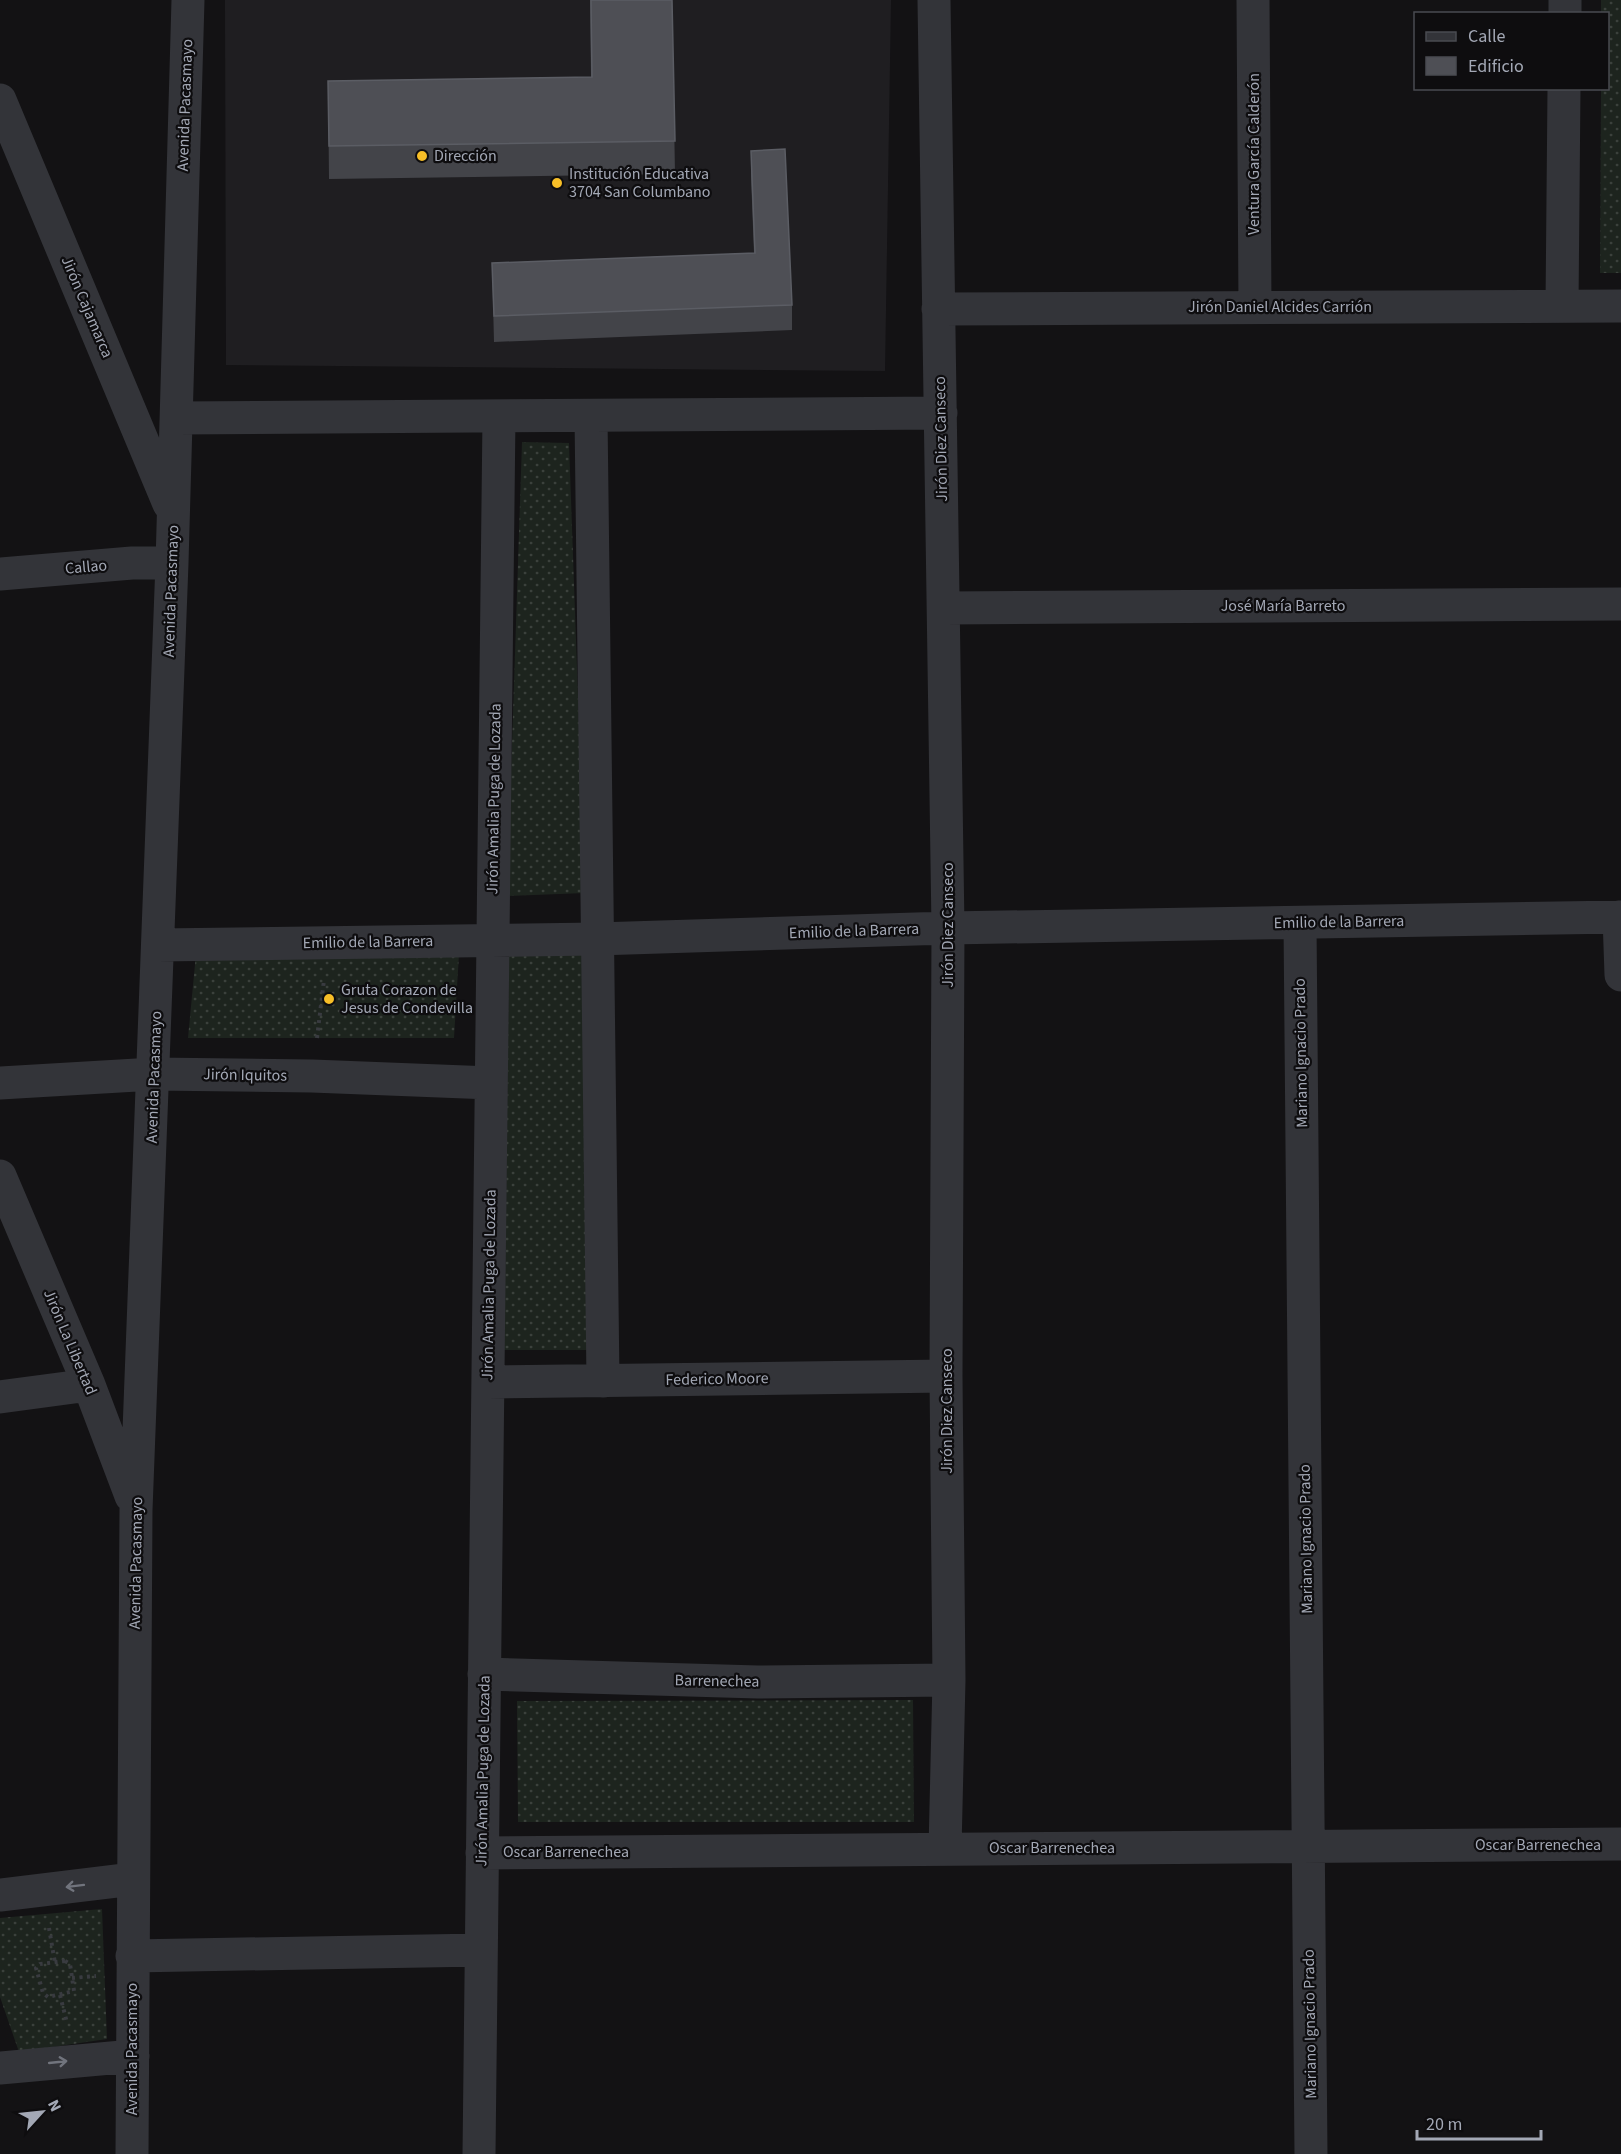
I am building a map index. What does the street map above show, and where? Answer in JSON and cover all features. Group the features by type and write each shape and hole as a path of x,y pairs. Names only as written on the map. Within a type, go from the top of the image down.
{"street":[{"name":"Avenida Pacasmayo","path":"132,2154 136,1510 177,418 188,0"},
{"name":"Jirón Diez Canseco","path":"934,0 945,608 948,928 946,1376 949,1680 945,1849"},
{"name":"Ventura García Calderón","path":"1253,0 1255,307"},
{"path":"1562,306 1564,90"},
{"name":"Jirón Cajamarca","path":"0,100 173,514"},
{"name":"Jirón Daniel Alcides Carrión","path":"938,309 1621,306"},
{"path":"177,418 941,413"},
{"name":"Jirón Amalia Puga de Lozada","path":"479,2154 499,416"},
{"path":"591,416 603,1381"},
{"name":"Callao","path":"0,574 132,563 172,563"},
{"name":"José María Barreto","path":"945,608 1621,604"},
{"path":"1620,917 1621,975"},
{"name":"Emilio de la Barrera","path":"158,945 597,939 948,928 1620,917"},
{"name":"Mariano Ignacio Prado","path":"1300,923 1311,2154"},
{"name":"Jirón Iquitos","path":"0,1083 154,1074 312,1076 491,1083"},
{"name":"Jirón La Libertad","path":"0,1176 89,1385 136,1510"},
{"name":"Federico Moore","path":"488,1382 946,1376"},
{"path":"0,1397 89,1385"},
{"name":"Barrenechea","path":"484,1674 759,1682 949,1680"},
{"name":"Oscar Barrenechea","path":"482,1853 1621,1844"},
{"path":"0,1895 133,1879"},
{"path":"132,1956 481,1950"},
{"path":"0,2068 133,2056"}],"path":[{"path":"312,1076 328,943"},
{"path":"47,1917 55,1963"},
{"path":"64,1961 70,1964 72,1978 74,1991 48,1997 42,1993 36,1968 40,1964 64,1961"},
{"path":"72,1978 100,1976"},
{"path":"60,1995 68,2029"}],"shaded area":[{"name":"Institución Educativa 3704 San Columbano","path":"225,0 891,0 885,371 226,365"},
{"path":"1601,0 1621,0 1621,273 1600,273 1601,90 1609,90 1609,12 1601,12"},
{"path":"522,442 569,443 585,893 507,896"},
{"path":"586,950 593,1350 504,1350 509,954"},
{"path":"196,954 459,954 454,1038 188,1038"},
{"path":"913,1700 914,1822 518,1822 517,1701"},
{"path":"102,1909 107,2039 19,2052 0,1997 0,1918"}],"building":[{"path":"591,0 672,0 675,141 329,146 328,81 592,77"},
{"path":"785,149 792,305 494,316 492,263 755,253 751,151"}],"place":[{"name":"Dirección","path":"422,156"},
{"name":"Institución Educativa 3704 San Columbano","path":"557,183"},
{"name":"Gruta Corazon de Jesus de Condevilla","path":"329,999"}]}
